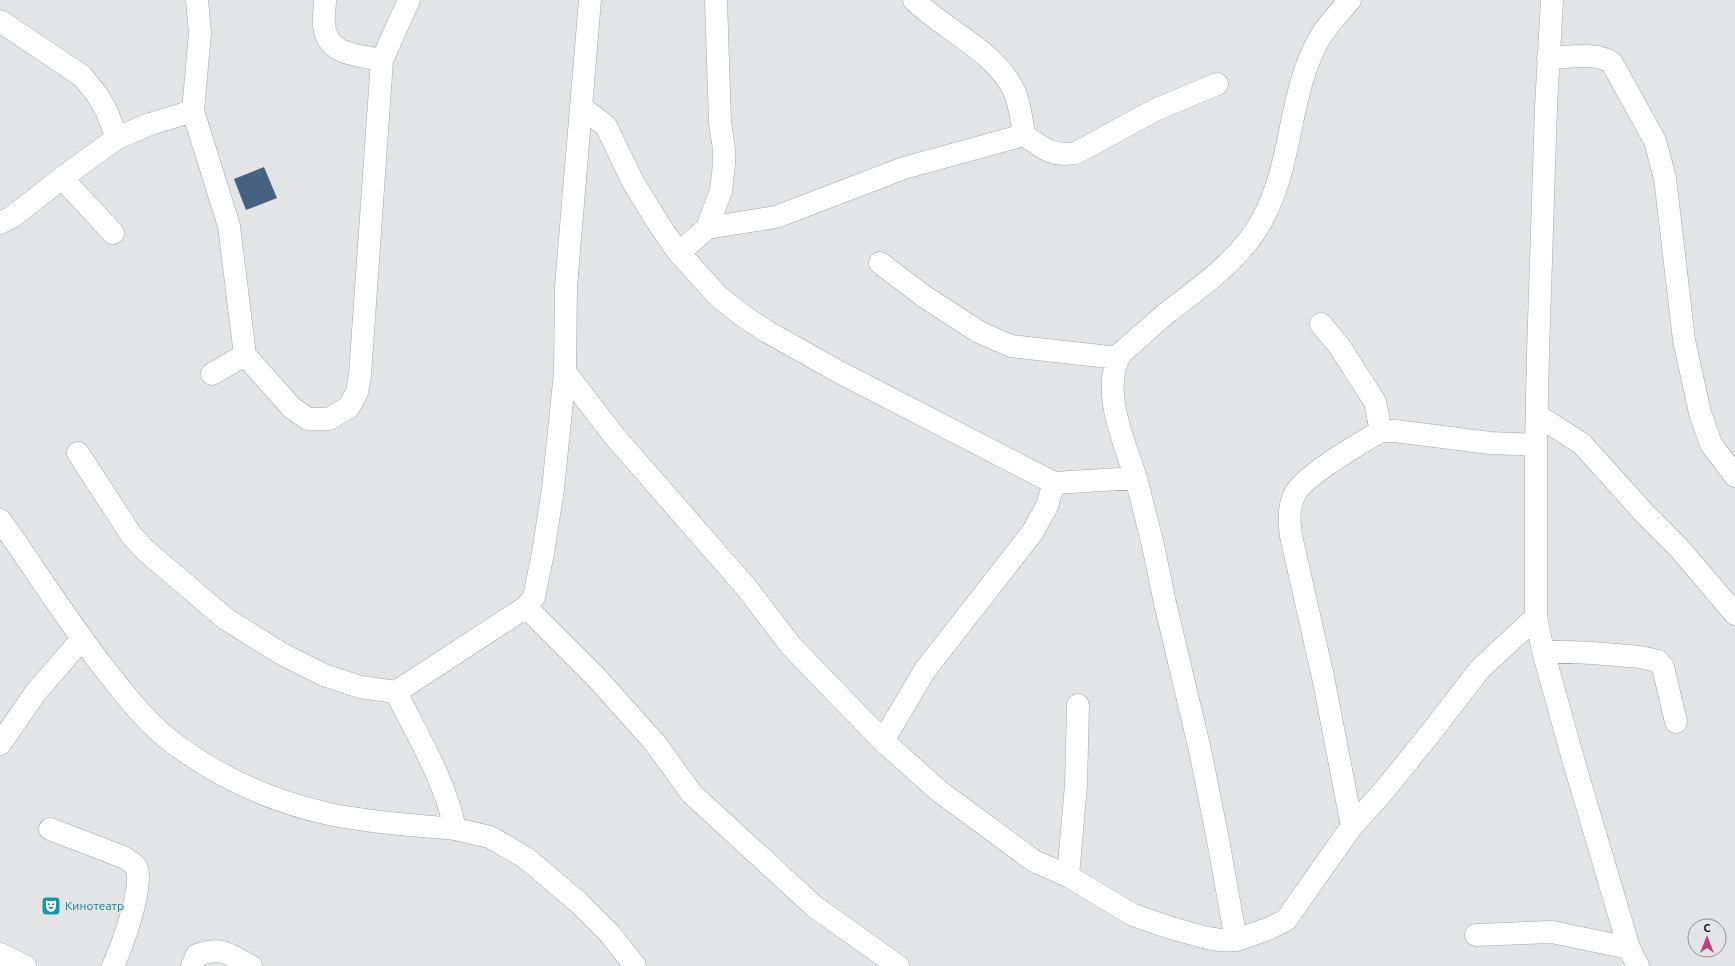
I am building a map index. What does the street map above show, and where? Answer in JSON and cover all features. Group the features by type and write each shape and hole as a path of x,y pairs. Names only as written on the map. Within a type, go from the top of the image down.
{"main road":[{"path":"197,0 200,33 193,112 229,226 239,297 241,331 245,356 292,408 308,419 329,419 349,407 357,392 361,367 382,60 409,0"},
{"path":"325,0 324,25 328,41 339,51 382,60"},
{"path":"78,452 132,536 146,551 226,619 282,654 324,675 360,687 396,692 526,607 534,597 543,553 553,489 565,372 566,287 590,0"},
{"path":"679,253 707,228 721,191 724,149 720,123 716,0"},
{"path":"914,0 925,11 995,64 1014,91 1020,110 1024,135 1050,152 1062,154 1076,152 1155,110 1217,84"},
{"path":"1236,940 1200,750 1165,603 1153,545 1136,478 1115,411 1112,384 1113,373 1118,358 1122,352 1167,313 1215,277 1250,240 1263,219 1276,189 1307,67 1318,40 1350,0"},
{"path":"1552,0 1548,58 1536,445 1536,617 1543,651 1572,759 1633,957"},
{"path":"0,21 82,76 98,96 107,112 117,138"},
{"path":"1548,58 1594,56 1605,58 1612,63 1655,142 1665,178 1684,340 1700,414 1711,444 1735,476"},
{"path":"581,107 606,126 633,182 660,226 679,253 719,297 766,331 839,372 1054,482 1136,478"},
{"path":"4,216 62,178 117,138 150,124 193,112"},
{"path":"707,228 776,217 904,168 1024,135"},
{"path":"62,178 113,233"},
{"path":"880,263 925,297 979,332 1011,346 1118,358"},
{"path":"1321,324 1340,347 1375,402 1381,431"},
{"path":"212,374 245,356"},
{"path":"565,372 615,437 746,587 791,646 883,740 939,791 1034,861 1068,876 1133,915 1207,938 1236,940 1268,929 1286,920 1352,826 1410,758 1480,669 1536,617"},
{"path":"1537,415 1582,444 1645,514 1679,548 1735,614"},
{"path":"1352,826 1323,677 1305,601 1289,518 1291,504 1296,492 1307,478 1381,431 1395,431 1490,443 1536,445"},
{"path":"883,740 925,670 1032,533 1047,506 1054,482"},
{"path":"0,520 82,639 120,689 145,717 175,744 212,769 244,786 305,808 361,819 455,829 490,837 526,858 578,902 610,934 635,966"},
{"path":"526,607 595,676 650,737 692,794 816,907 898,966"},
{"path":"0,744 36,692 82,639"},
{"path":"1543,651 1593,653 1658,661 1663,667 1676,722"},
{"path":"396,692 444,788 451,806 455,829"},
{"path":"1068,876 1076,785 1078,705"},
{"path":"50,830 123,856 130,861 136,869 138,884 130,917 113,966"},
{"path":"1476,935 1552,932 1633,957"},
{"path":"192,966 197,955 220,950 251,966"},
{"path":"0,954 25,966"}],"building":[{"path":"264,167 277,198 246,210 234,179"}],"place":[{"name":"Kинотеатр","path":"51,906"}]}
